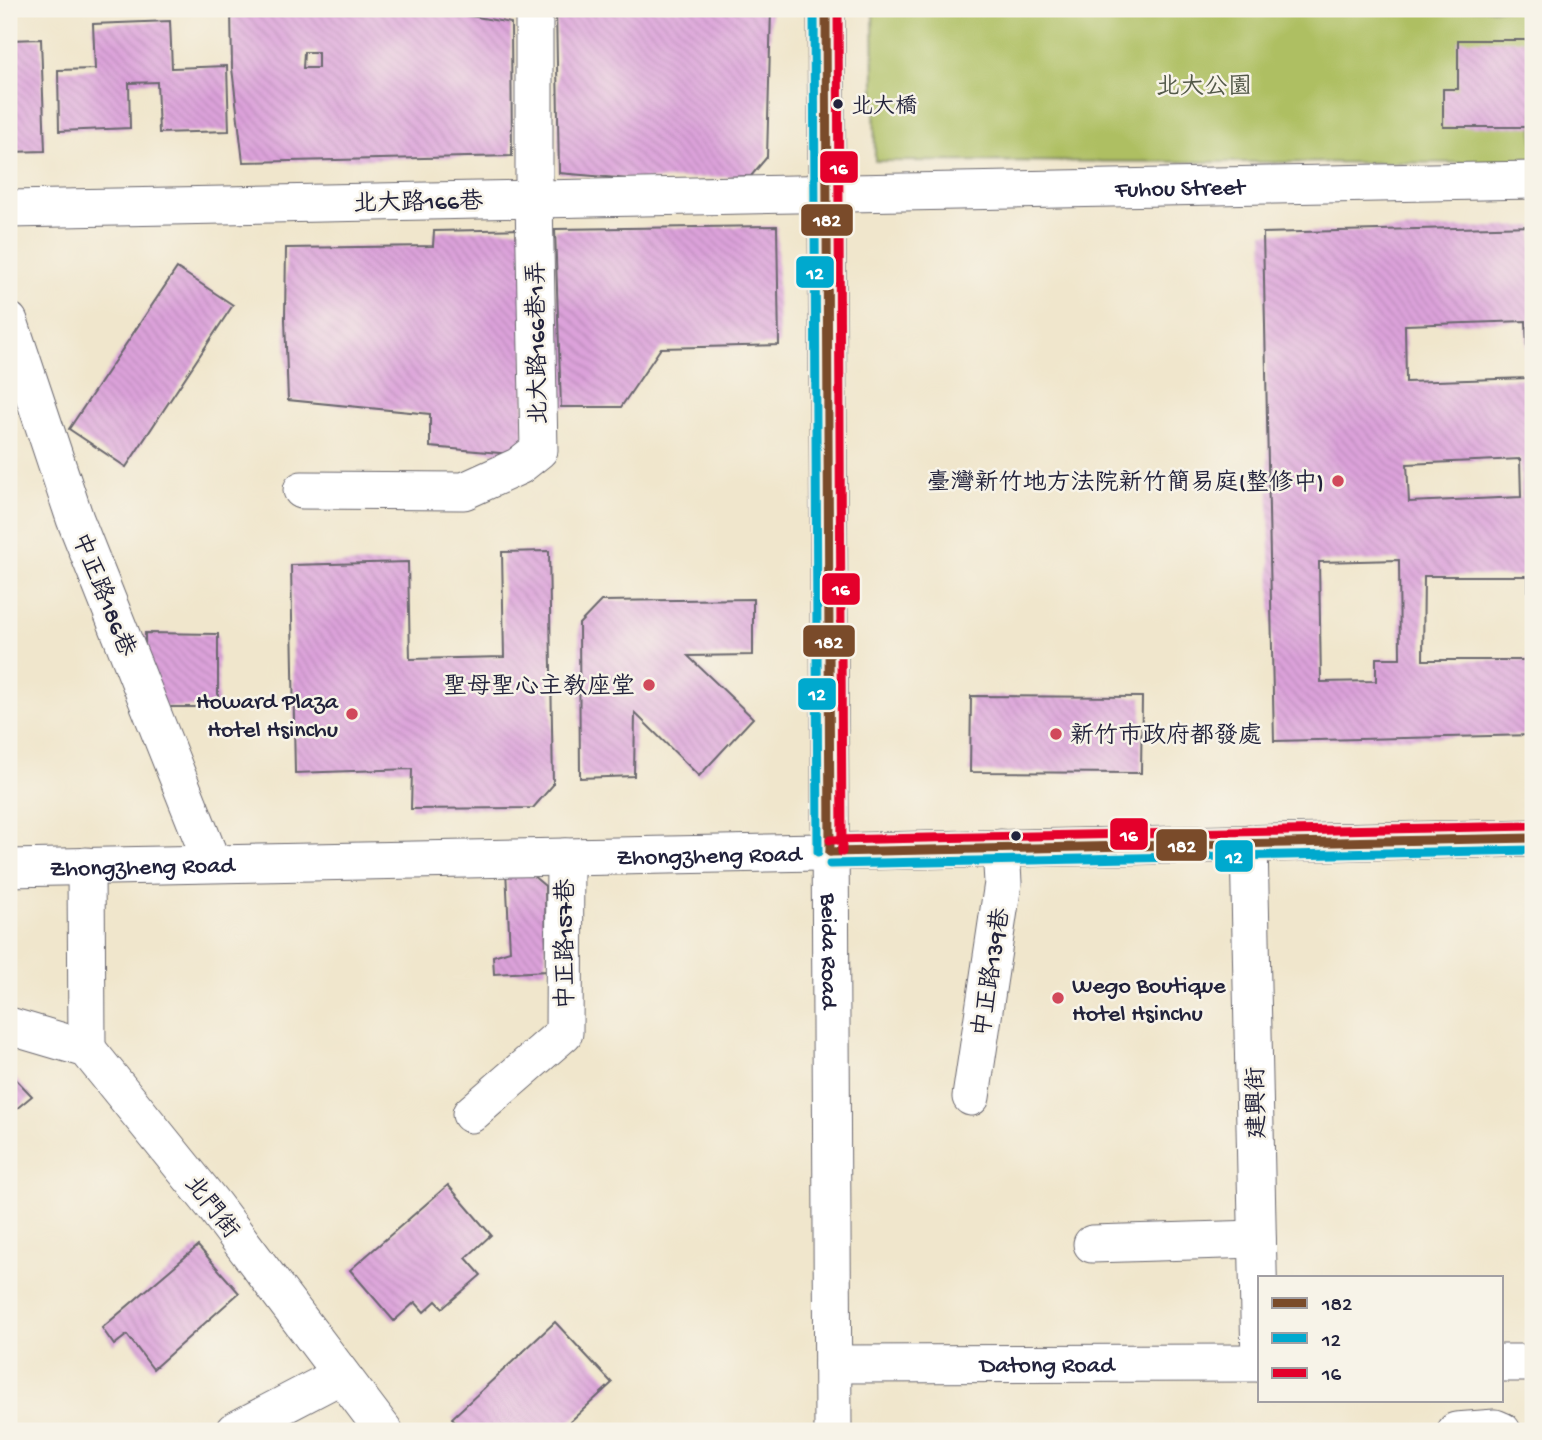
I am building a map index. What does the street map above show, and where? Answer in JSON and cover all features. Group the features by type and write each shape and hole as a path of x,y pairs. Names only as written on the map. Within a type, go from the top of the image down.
{"street":[{"path":"534,9 534,199"},
{"name":"Beida Road","path":"826,9 833,1431"},
{"name":"Fuhou Street","path":"827,194 1533,180"},
{"name":"北大路166巷","path":"9,209 827,194"},
{"name":"北大路166巷1弄","path":"302,490 464,491 519,466 539,450 534,199"},
{"name":"中正路186巷","path":"9,321 75,519 212,863"},
{"name":"Zhongzheng Road","path":"9,867 1533,838"},
{"name":"建興街","path":"1249,843 1258,1280"},
{"name":"中正路139巷","path":"971,1097 1003,883 1001,848"},
{"name":"中正路157巷","path":"471,1114 564,1033 565,857"},
{"path":"9,1026 86,1049 86,866"},
{"name":"北門街","path":"86,1049 214,1206 384,1431"},
{"path":"1092,1244 1257,1239"},
{"name":"Datong Road","path":"832,1364 1258,1363"},
{"path":"1504,1363 1533,1363"},
{"path":"234,1431 341,1375"},
{"path":"1456,1431 1495,1428 1502,1431"}],"green space":[{"name":"北大公園","path":"873,9 1533,9 1533,163 875,161"}],"building":[{"path":"231,9 431,9 511,23 512,156 243,162 232,68","holes":["304,52 318,52 318,68 303,68"]},
{"path":"556,9 771,9 767,157 751,176 641,180 559,173"},
{"path":"170,21 172,68 227,66 229,131 159,133 157,82 129,83 130,128 59,131 58,70 95,69 93,24"},
{"path":"41,39 45,151 9,152 9,40"},
{"path":"1458,40 1533,40 1533,127 1443,127 1443,89 1458,89"},
{"path":"777,226 779,345 661,348 621,407 561,407 555,229"},
{"name":"臺灣新竹地方法院新竹簡易庭(整修中)","path":"1533,226 1533,735 1274,741 1263,233","holes":["1526,321 1528,378 1406,382 1405,325","1520,459 1521,497 1409,502 1407,464","1399,560 1400,658 1376,658 1376,681 1321,682 1319,562","1424,576 1528,576 1528,660 1423,660"]},
{"path":"525,229 524,455 430,447 430,414 288,400 286,248 433,246 434,231"},
{"path":"177,268 233,305 126,467 69,429"},
{"path":"549,551 553,785 533,808 411,809 412,769 295,773 291,565 408,562 410,659 504,657 502,552"},
{"name":"聖母聖心主教座堂","path":"753,599 753,655 688,656 753,718 699,776 635,713 634,776 580,778 579,624 601,601"},
{"path":"145,633 218,634 218,707 145,707"},
{"name":"新竹市政府都發處","path":"971,696 1142,697 1141,773 970,772"},
{"path":"525,869 545,886 546,971 494,974 493,956 510,951 506,870"},
{"path":"9,1072 32,1096 9,1115"},
{"path":"448,1185 491,1235 466,1258 481,1275 443,1308 436,1301 424,1312 415,1302 394,1321 350,1270"},
{"path":"198,1246 239,1293 153,1369 127,1335 114,1345 102,1328"},
{"path":"555,1322 612,1383 560,1431 464,1431 452,1418"}],"transit line":[{"name":"12","path":"814,9 818,852"},
{"name":"182","path":"826,9 830,852"},
{"name":"16","path":"838,9 842,852"},
{"name":"16","path":"830,840 1533,826"},
{"name":"182","path":"830,852 1533,838"},
{"name":"12","path":"830,864 1533,850"}],"place":[{"name":"北大橋","path":"838,104"},
{"name":"臺灣新竹地方法院新竹簡易庭(整修中)","path":"1338,481"},
{"name":"聖母聖心主教座堂","path":"649,685"},
{"name":"Howard Plaza Hotel Hsinchu","path":"352,714"},
{"name":"新竹市政府都發處","path":"1056,734"},
{"name":"Wego Boutique Hotel Hsinchu","path":"1058,998"}]}
